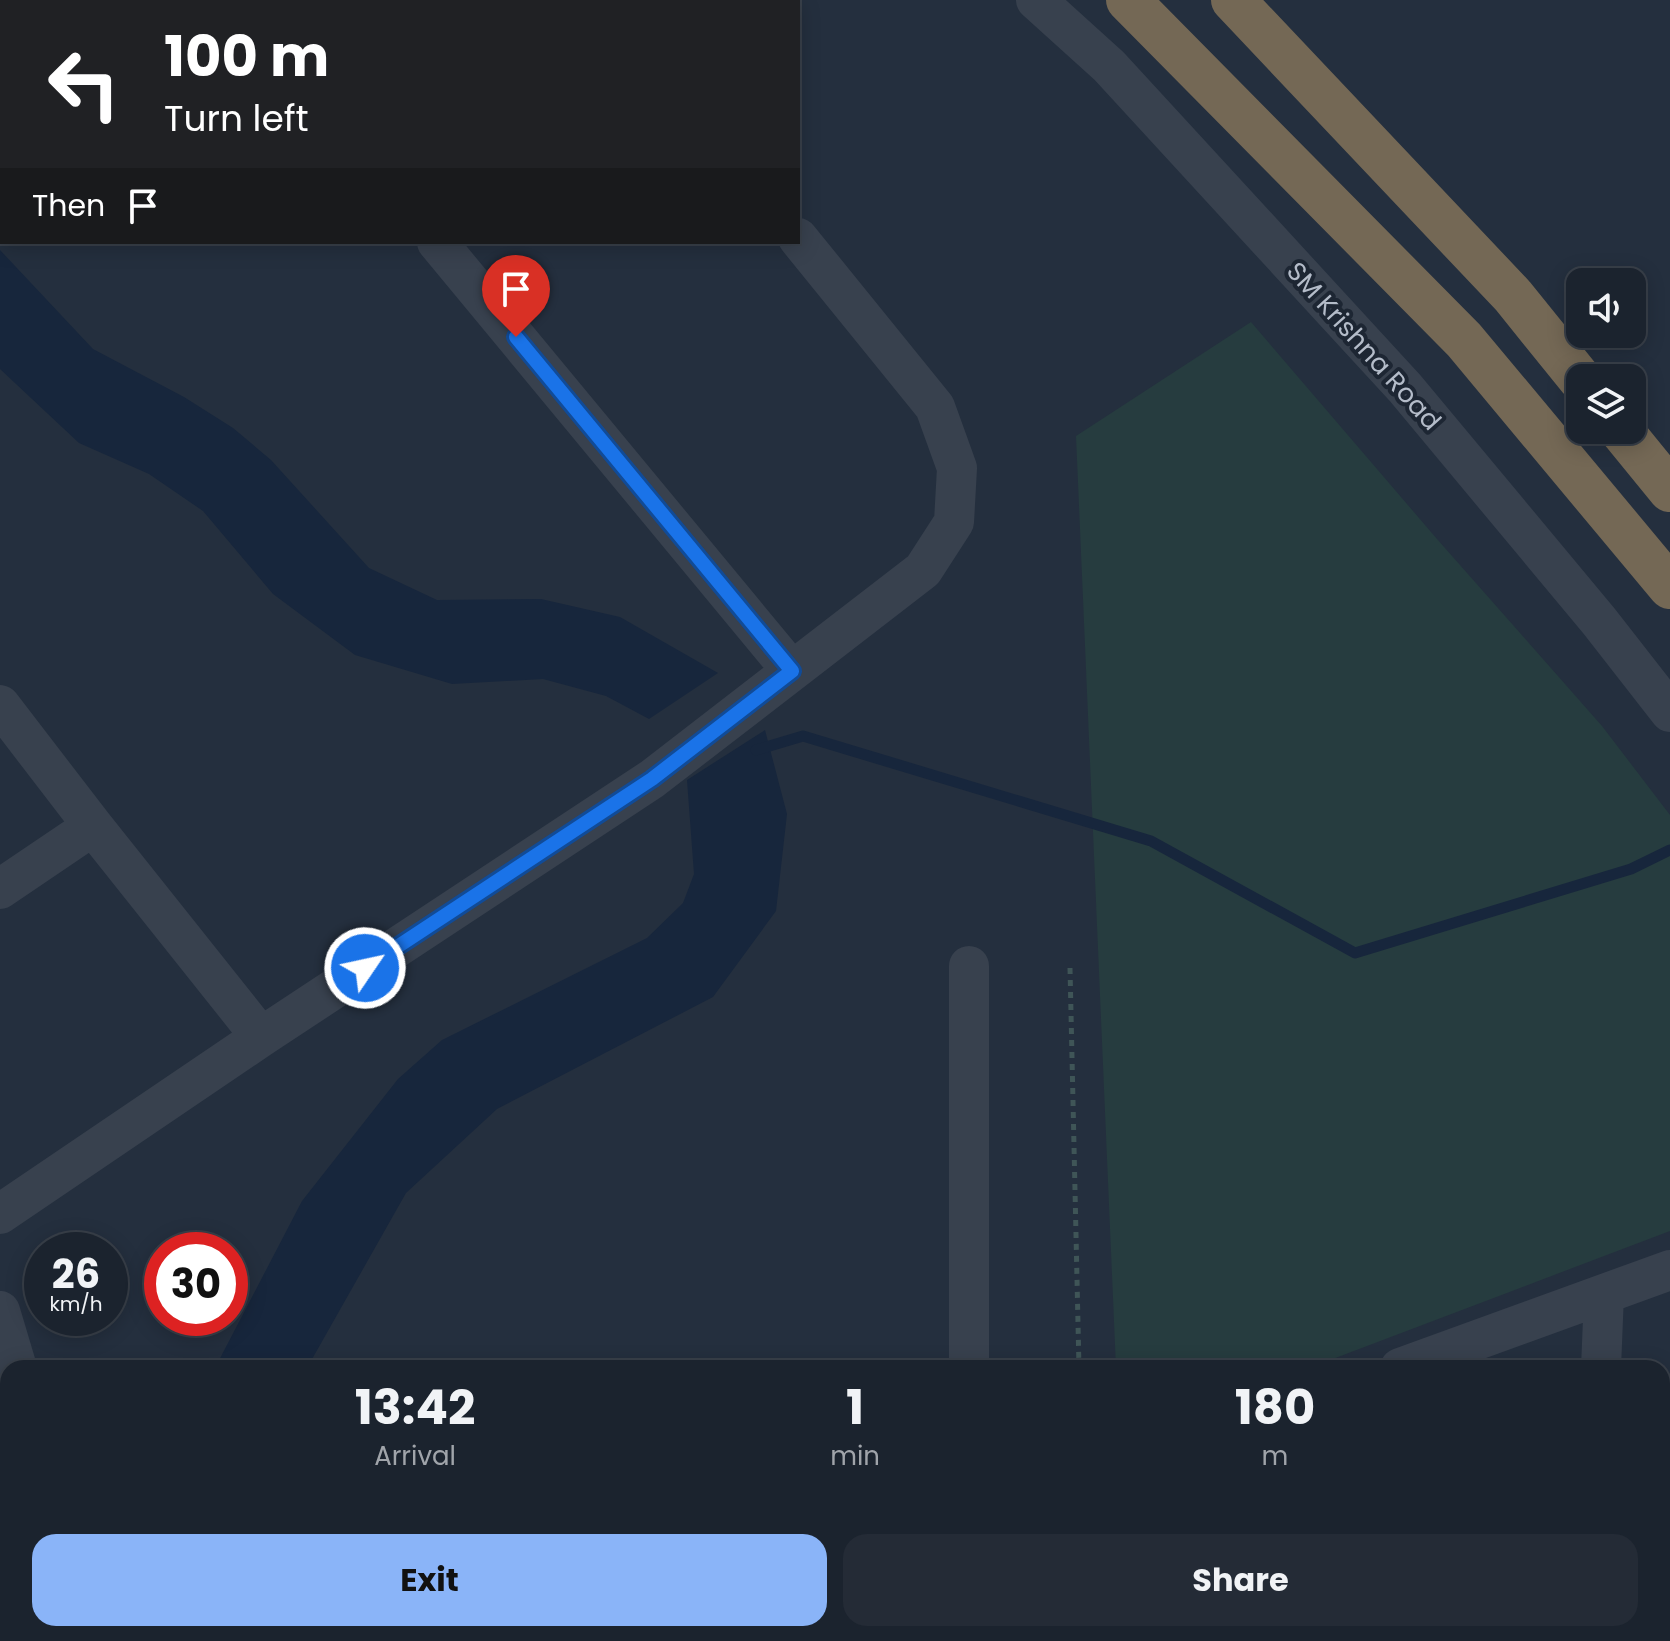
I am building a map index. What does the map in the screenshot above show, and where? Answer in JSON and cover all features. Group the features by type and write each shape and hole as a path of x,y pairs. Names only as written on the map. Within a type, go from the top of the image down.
{"highway":[{"path":"1128,0 1464,340 1670,587"},
{"path":"1233,0 1513,296 1568,364"},
{"path":"1632,444 1670,490"}],"street":[{"name":"SM Krishna Road","path":"1036,0 1109,66 1405,388 1599,621 1670,712"},
{"path":"0,1214 652,779 923,570 954,522 957,468 935,407 800,240"},
{"path":"439,244 792,671"},
{"path":"0,705 261,1037"},
{"path":"0,889 93,826"},
{"path":"969,966 969,1360"},
{"path":"1422,1360 1670,1270"},
{"path":"1601,1360 1604,1294"},
{"path":"0,1311 15,1360"}],"path":[{"path":"1070,968 1079,1360"}],"green space":[{"path":"1251,322 1602,726 1670,815 1670,1231 1330,1360 1116,1360 1076,436"}],"water":[{"path":"0,250 93,349 184,397 233,428 271,460 369,568 437,600 541,599 620,617 718,673 649,719 606,696 543,679 452,684 355,655 273,594 203,511 149,474 79,443 0,369"},
{"path":"765,730 787,814 776,911 713,997 497,1109 406,1193 312,1360 219,1360 232,1336 248,1336 248,1305 302,1201 398,1079 442,1040 647,938 683,903 694,874 687,780"}],"waterway":[{"path":"756,750 803,736 1151,841 1355,953 1631,869 1670,850"}],"route":[{"path":"365,968 652,779 792,671 516,337"}]}
